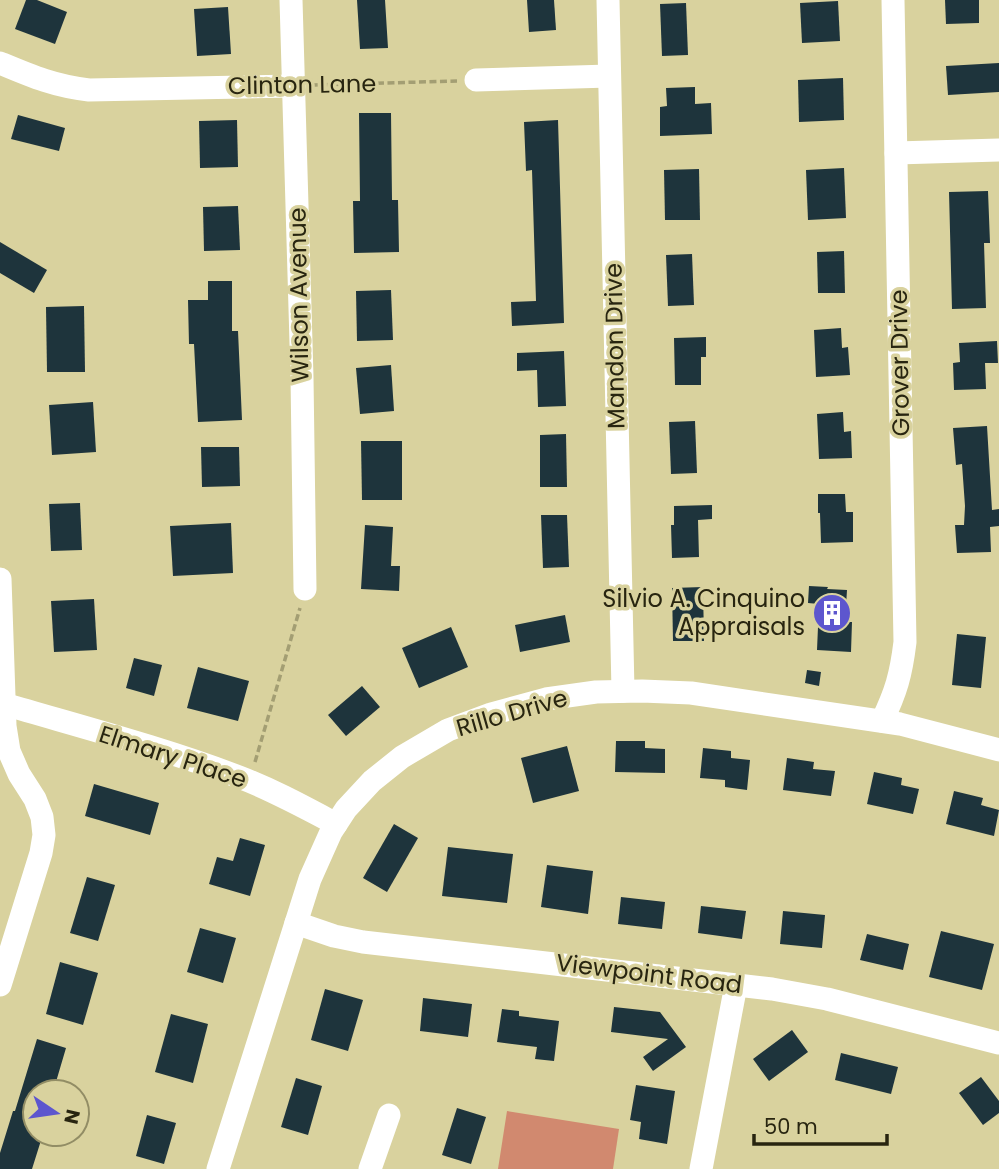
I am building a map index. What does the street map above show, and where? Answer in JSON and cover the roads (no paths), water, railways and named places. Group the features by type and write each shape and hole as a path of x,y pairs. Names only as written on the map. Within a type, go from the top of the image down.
{"street":[{"name":"Wilson Avenue","path":"292,0 305,589"},
{"name":"Mandon Drive","path":"608,0 623,691"},
{"name":"Grover Drive","path":"882,721 895,695 905,642 893,0"},
{"name":"Clinton Lane","path":"0,63 42,81 89,90 294,86"},
{"path":"476,80 609,76"},
{"path":"896,153 999,150"},
{"path":"0,579 5,726 9,751 19,774 35,799 42,817 44,835 41,853 0,985"},
{"name":"Rillo Drive","path":"218,1169 310,879 331,832 346,809 372,781 402,757 448,730 491,714 546,699 596,692 691,693 882,721 999,750"},
{"name":"Elmary Place","path":"4,704 191,760 288,798 336,824"},
{"name":"Viewpoint Road","path":"296,923 334,936 363,942 772,989 827,999 999,1043"},
{"path":"701,1169 736,985"},
{"path":"370,1169 389,1115"}],"place":[{"name":"Silvio A. Cinquino Appraisals","path":"832,613"}]}
